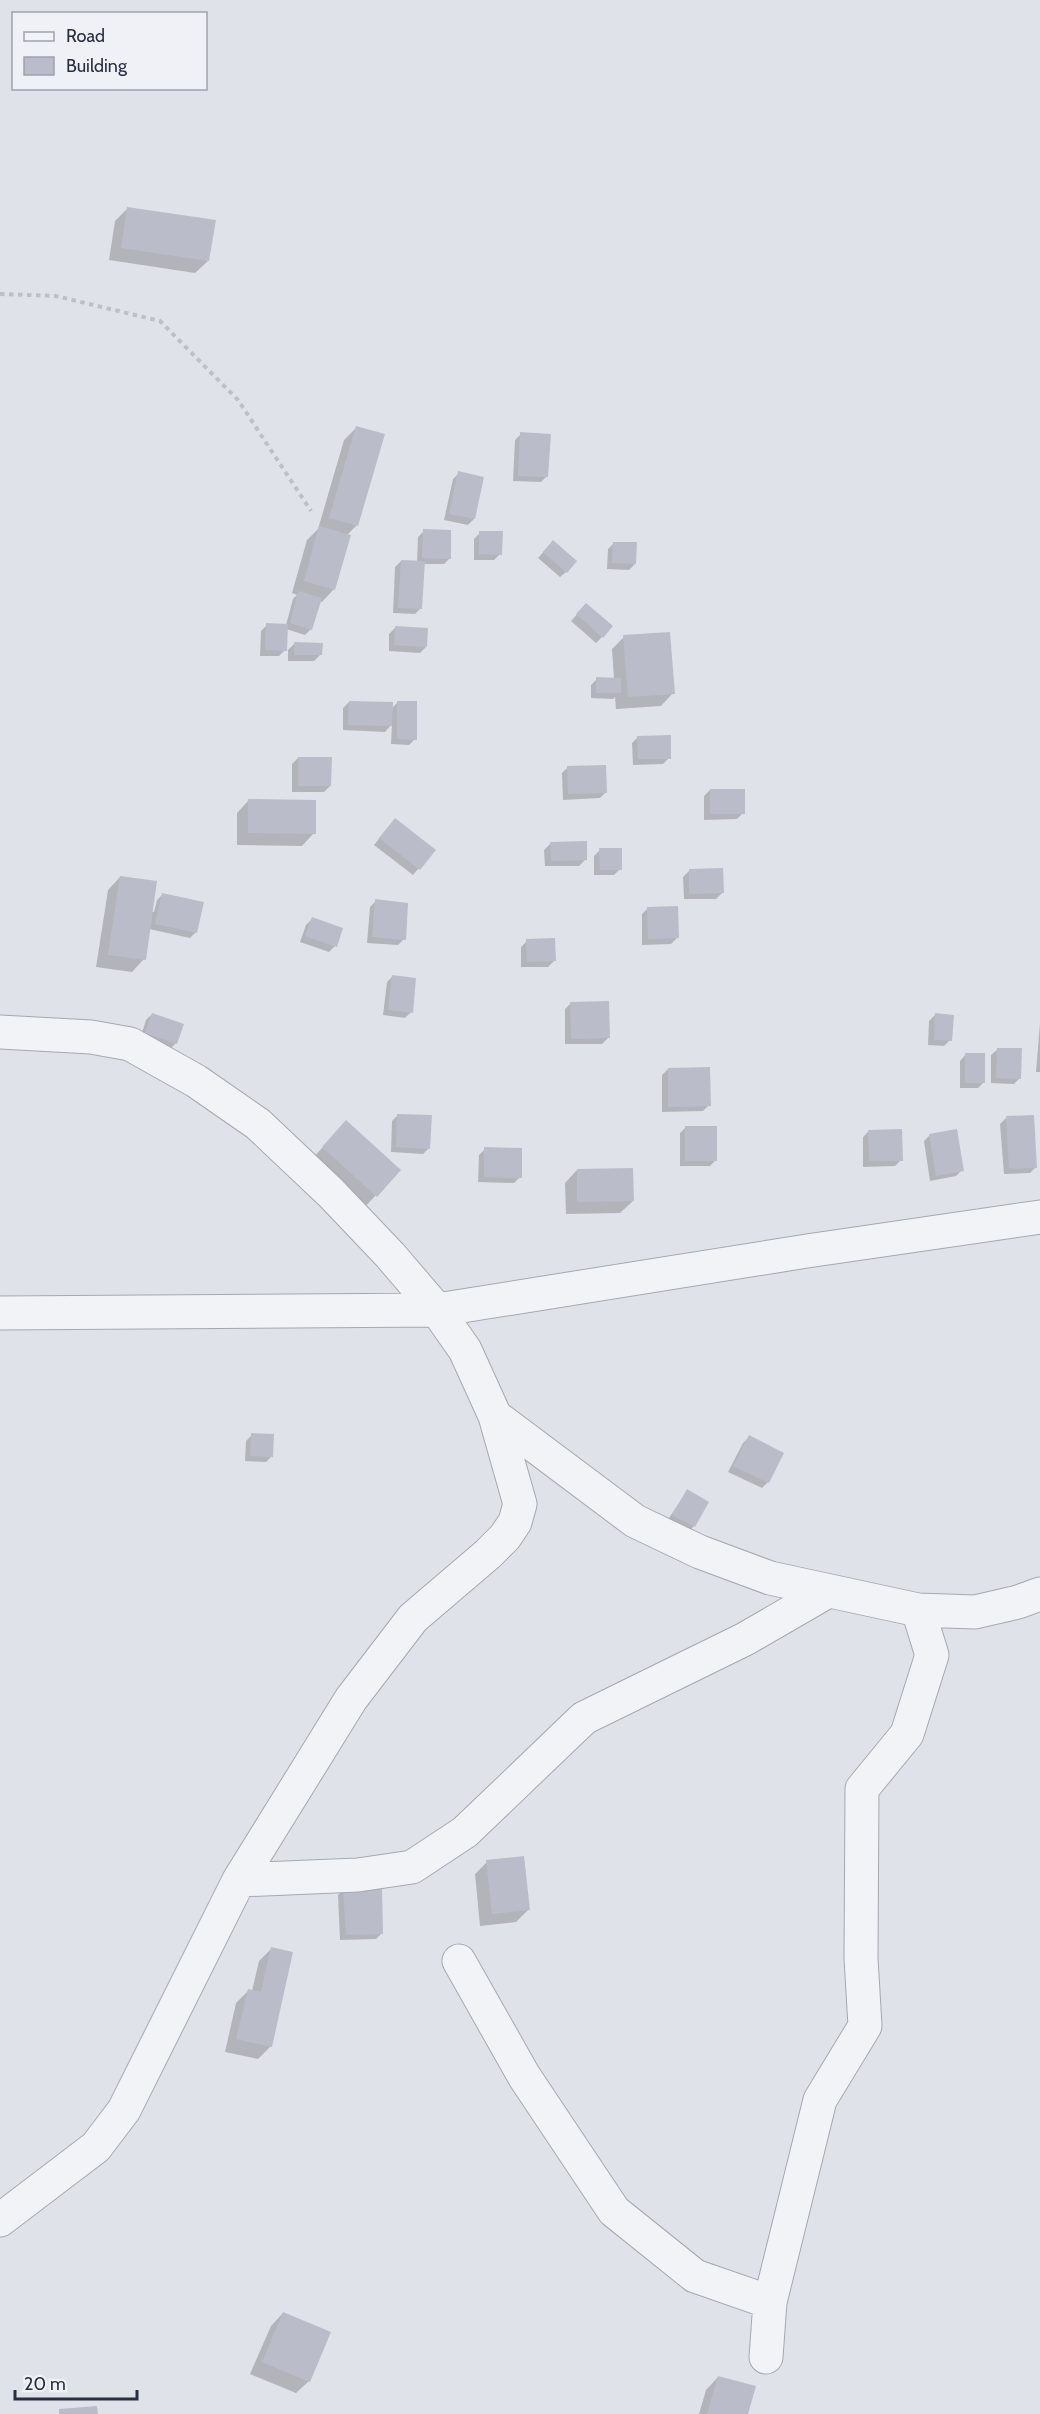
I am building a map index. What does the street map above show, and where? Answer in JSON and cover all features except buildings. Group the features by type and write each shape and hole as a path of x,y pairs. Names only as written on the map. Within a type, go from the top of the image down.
{"street":[{"path":"0,1032 91,1037 130,1044 196,1081 258,1124 331,1193 390,1255 437,1310 465,1350 495,1416 520,1504 515,1522 505,1537 413,1618 351,1698 239,1880 124,2110 96,2147 0,2220"},
{"path":"0,1312 437,1310 807,1251 1040,1217"},
{"path":"495,1416 635,1521 700,1552 770,1578 918,1610 975,1612 1018,1602 1040,1594"},
{"path":"239,1880 358,1875 412,1867 465,1832 584,1718 745,1639 828,1591"},
{"path":"766,2357 770,2302 820,2100 865,2026 861,1958 862,1789 907,1734 932,1655 918,1610"},
{"path":"459,1961 524,2076 614,2211 696,2276 770,2302"}],"path":[{"path":"0,294 56,296 160,321 238,400 311,511"}]}
